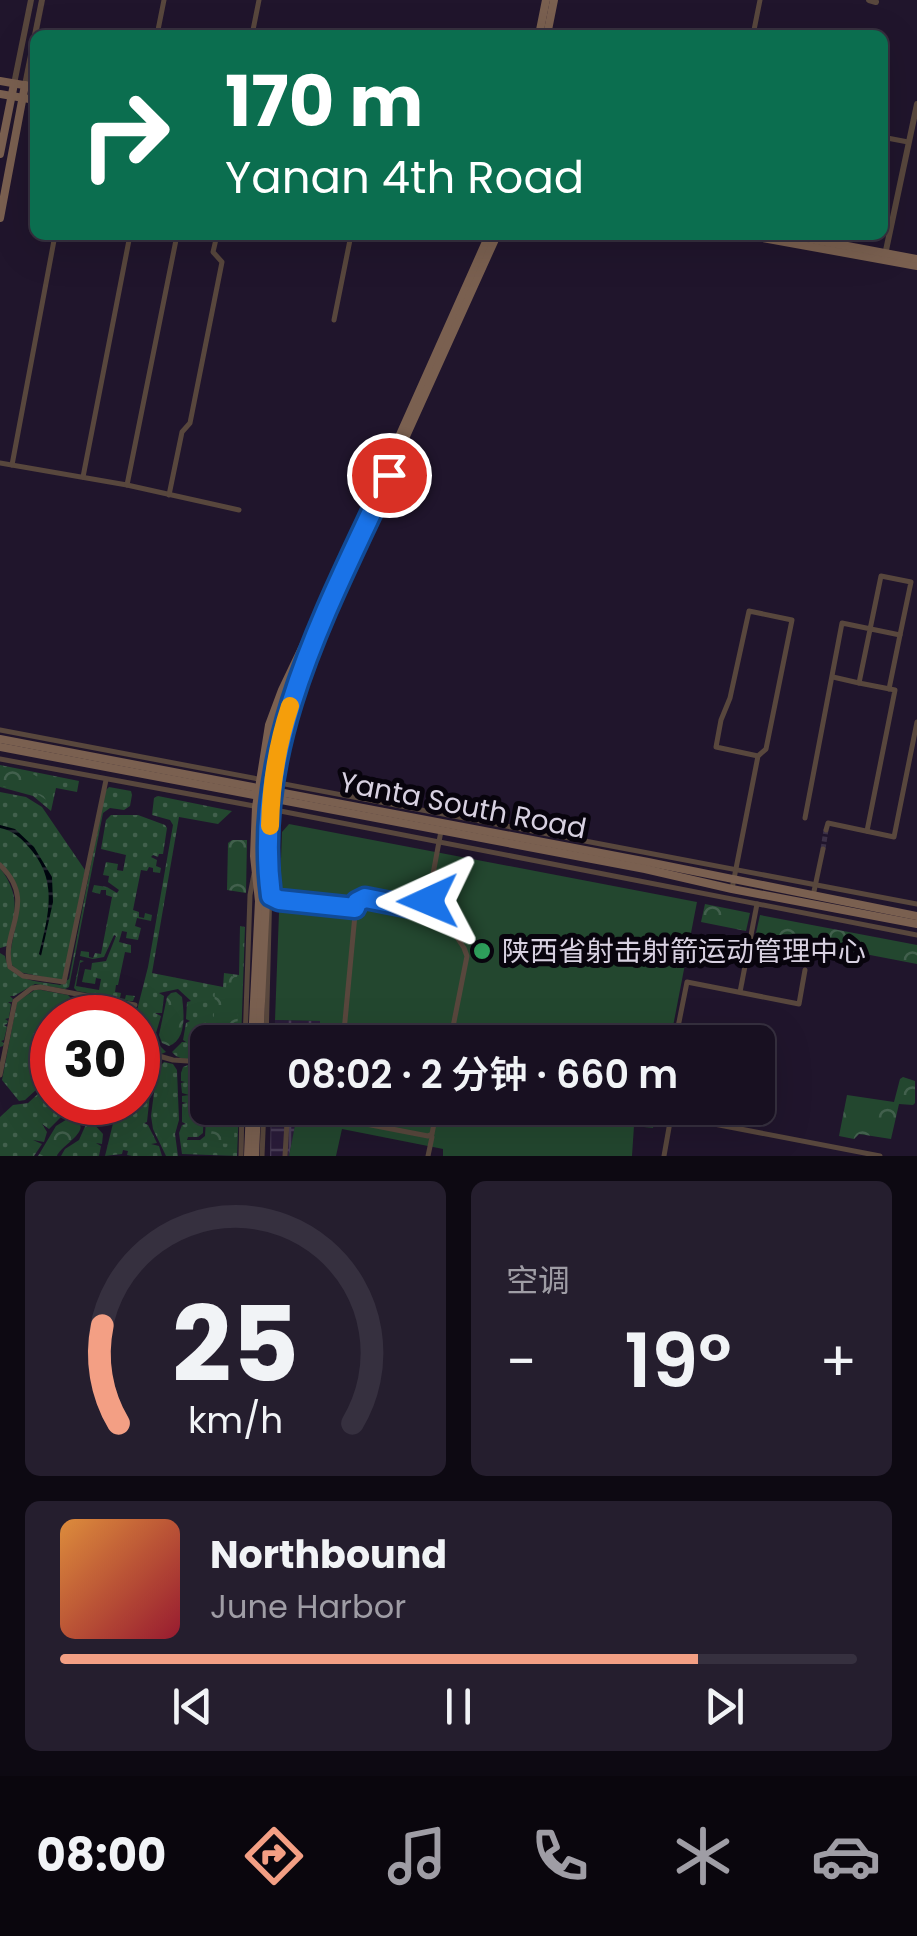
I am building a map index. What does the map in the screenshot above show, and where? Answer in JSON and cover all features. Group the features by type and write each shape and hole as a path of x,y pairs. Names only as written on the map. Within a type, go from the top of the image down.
{"main road":[{"path":"541,30 550,0"},
{"path":"547,30 550,0"},
{"path":"0,81 30,86 23,98 0,218"},
{"path":"0,154 14,84"},
{"path":"0,94 30,99"},
{"path":"256,1025 256,807 269,725 487,240"},
{"path":"257,1025 271,795 282,730 313,642 495,240"},
{"path":"778,240 917,263"},
{"path":"812,240 885,257"},
{"name":"Yanta South Road","path":"0,739 258,787 271,795 441,831 917,920"},
{"name":"Yanta South Road","path":"0,747 84,754"},
{"name":"Yanta South Road","path":"271,795 648,862 733,885 813,896 917,920"},
{"path":"251,1156 252,1125"}],"street":[{"path":"14,84 31,0"},
{"path":"38,30 42,0"},
{"path":"159,30 164,0"},
{"path":"253,30 260,0"},
{"path":"755,30 760,0"},
{"path":"885,257 917,104"},
{"path":"888,138 908,142"},
{"path":"12,465 54,240"},
{"path":"83,477 129,240"},
{"path":"127,485 176,240"},
{"path":"169,494 182,432 190,423 222,262 213,252 216,240"},
{"path":"334,320 350,240"},
{"path":"0,463 239,510"},
{"path":"860,682 881,576 896,578 911,582 889,689"},
{"path":"733,885 758,756 766,749 792,620 749,611 716,747 758,756"},
{"path":"805,818 842,623 900,635"},
{"path":"832,677 895,690 867,831"},
{"path":"826,830 828,823 894,837 917,722"},
{"path":"0,730 84,754 258,787 273,780 917,904"},
{"path":"81,775 84,754"},
{"path":"0,759 917,935"},
{"path":"0,865 13,882 18,898 8,956 10,968 23,976 63,983 106,780"},
{"path":"428,901 441,831"},
{"path":"813,896 823,849"},
{"path":"258,1025 271,896 268,872"},
{"path":"271,896 355,908"},
{"path":"345,1025 357,902 365,898 416,908"},
{"path":"438,912 424,920 416,908 420,902 434,904 467,956 453,1025"},
{"path":"740,992 757,904"},
{"path":"438,912 460,917"},
{"path":"678,1025 687,982 799,1004 805,970"},
{"path":"0,1074 14,1001 40,986 85,995"},
{"path":"160,1057 190,1061"},
{"path":"664,1156 670,1122 678,1117 880,1156"},
{"path":"251,1156 252,1125"},
{"path":"285,1156 286,1125"},
{"path":"372,1125 432,1134"},
{"path":"428,1156 434,1125"}],"shaded area":[{"path":"0,825 15,829 34,847 52,877 53,902 41,956 49,897 44,871 24,842"},
{"path":"275,1020 320,1021 328,1025 275,1025"},
{"path":"271,1125 296,1125 289,1156 270,1156"}],"green space":[{"path":"0,765 79,781 77,792 56,788 51,811 33,796 0,787"},
{"path":"0,767 31,773 54,787 51,803 33,791 0,786"},
{"path":"109,787 131,791 130,806 124,810 110,808 103,813 69,987 35,984 10,996 13,999 8,1002 9,1018 5,1019 7,1027 0,1047 0,953 12,971 26,979 60,985 69,979 105,791"},
{"path":"0,792 26,797 42,807 85,870 63,981 19,972 10,963 19,898 11,875 0,863"},
{"path":"154,798 232,811 218,824 179,817 152,973 223,987 224,973 239,975 240,926 245,927 242,1025 190,1025 190,1059 179,1058 172,1052 186,1042 186,1023 190,1021 186,1019 187,1002 191,1001 178,989 159,993 164,996 160,1013 160,995 141,995 173,825 170,820 152,815"},
{"path":"111,815 138,815 167,828 163,854 151,857 157,860 160,873 149,867 147,871 141,870 133,910 139,912 139,917 144,918 145,913 152,915 151,921 137,918 135,926 141,928 138,940 126,938 127,932 122,931 119,942 131,945 131,953 125,952 116,985 115,992 121,995 99,995 74,988 80,960 84,961 80,963 76,986 99,990 101,979 96,978 95,984 82,982 85,969 91,970 92,963 106,961 116,936 104,957 93,959 80,956 81,951 89,952 93,958 95,953 101,954 112,897 106,895 106,890 100,894 92,892 94,885 117,893 119,890 108,882 109,876 103,875 106,862 118,864 117,870 123,871 126,855 101,849 106,820"},
{"name":"陕西省射击射箭运动管理中心","path":"289,824 697,902 673,1025 320,1025 320,1021 275,1020 282,832"},
{"path":"247,840 246,893 227,890 228,843"},
{"path":"0,868 12,888 15,906 7,946 0,948"},
{"path":"705,904 750,913 746,931 701,922"},
{"path":"760,915 917,945 917,964 756,933"},
{"path":"227,975 239,978 238,1025 214,1025 215,988 226,989"},
{"path":"36,989 68,995 30,995 30,1095 19,1101 2,1080 17,1002"},
{"path":"176,992 182,997 184,1018 179,1038 169,1046 160,1038 167,997"},
{"path":"164,1062 173,1064 177,1070 178,1156 166,1156 153,1129 152,1125 160,1125 160,1066"},
{"path":"190,1065 190,1125 203,1125 203,1133 187,1140 205,1136 206,1125 238,1125 237,1156 182,1154 179,1133 186,1124 182,1122 182,1104 187,1103 182,1102 182,1096 189,1095 182,1093 183,1067"},
{"path":"903,1077 915,1081 915,1103 899,1104 891,1139 859,1134 854,1139 839,1136 847,1095 894,1102"},
{"path":"28,1103 30,1125 43,1125 47,1132 44,1142 33,1140 42,1144 34,1156 0,1156 0,1117 13,1105"},
{"path":"79,1125 80,1131 57,1156 38,1156 56,1126"},
{"path":"86,1125 95,1125 103,1134 102,1144 96,1143 101,1146 99,1156 61,1156 79,1140"},
{"path":"113,1125 148,1125 157,1143 151,1144 159,1146 162,1156 132,1156 123,1150 122,1154 105,1156"},
{"path":"212,1125 235,1125 234,1144 211,1143"},
{"path":"295,1125 654,1125 634,1126 632,1156 443,1156 443,1149 342,1129 336,1156 289,1156"}],"tunnel":[{"path":"823,849 826,830"}],"slow traffic":[{"path":"270,826 278,746 290,706"}],"place":[{"name":"陕西省射击射箭运动管理中心","path":"482,951"}],"route":[{"path":"389,475 313,642 282,730 270,799 268,872 271,896 279,900 355,908 365,898 416,908 420,902 428,901"}]}
